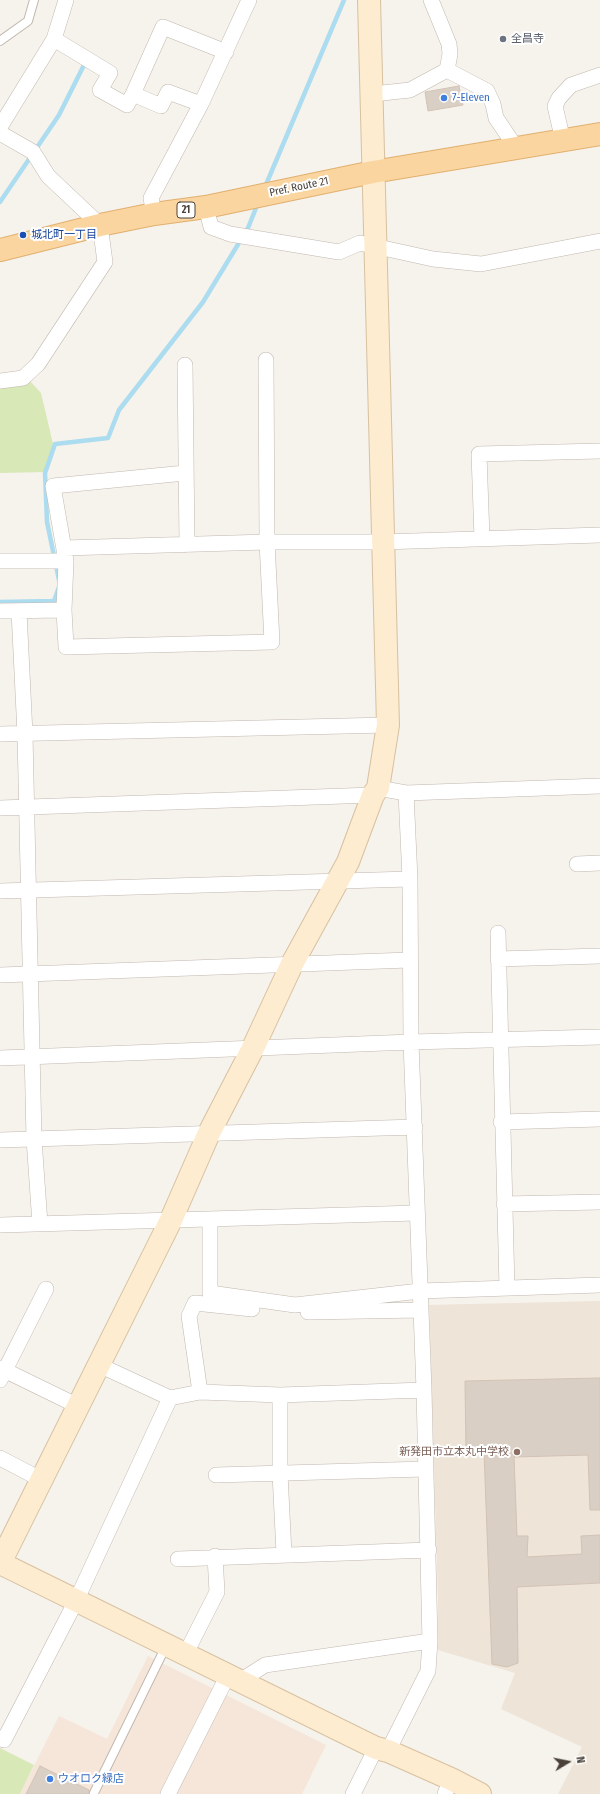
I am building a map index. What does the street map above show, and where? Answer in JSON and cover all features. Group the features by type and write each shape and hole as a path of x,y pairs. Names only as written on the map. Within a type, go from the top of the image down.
{"main road":[{"name":"Pref. Route 21","path":"0,250 100,225 154,214 206,206 372,172 600,134"}],"street":[{"path":"0,127 54,39 66,0"},
{"path":"154,214 151,198 201,104 249,0"},
{"path":"369,0 373,94 372,172 377,247 382,542 388,725 375,792 348,862 336,881 292,964 253,1048 210,1133 171,1220 0,1563 382,1750 448,1786 480,1794"},
{"path":"431,0 448,44 450,54 447,70"},
{"path":"54,39 110,73 100,90 127,105 163,27 226,52"},
{"path":"373,94 410,90 447,70"},
{"path":"447,70 487,91 493,104 496,118 517,149"},
{"path":"563,140 555,106 559,98 571,85 600,75"},
{"path":"133,94 161,106 168,92 201,104"},
{"path":"0,133 33,152 48,176 100,225 105,262 38,364 24,378 0,381"},
{"path":"206,206 211,227 230,234 340,252 360,243 433,259 481,264 600,241"},
{"path":"185,473 54,486 65,554 64,610 66,647 272,642 267,542 266,360"},
{"path":"185,365 187,545"},
{"path":"482,538 479,454 600,451"},
{"path":"0,561 65,554 187,545 267,542 382,542 600,535"},
{"path":"0,611 64,610"},
{"path":"19,611 25,734 34,1139 40,1224"},
{"path":"0,734 388,725"},
{"path":"0,808 375,792 406,793 600,786"},
{"path":"353,1794 382,1750 428,1671 430,1641 424,1390 411,1042 409,960 410,879 406,793"},
{"path":"577,864 600,863"},
{"path":"0,891 410,879"},
{"path":"498,933 501,1122 507,1288"},
{"path":"498,959 600,956"},
{"path":"0,975 409,960"},
{"path":"0,1058 411,1042 600,1037"},
{"path":"501,1122 600,1119"},
{"path":"0,1140 415,1126"},
{"path":"504,1204 600,1202"},
{"path":"0,1225 417,1213"},
{"path":"210,1219 210,1293 295,1305 420,1291 600,1285"},
{"path":"46,1289 2,1373 78,1406"},
{"path":"200,1392 189,1316 195,1303 291,1312 421,1310"},
{"path":"98,1365 170,1398 200,1392 280,1395 424,1390"},
{"path":"280,1395 280,1473 284,1554"},
{"path":"0,1738 4,1740 76,1601 170,1398"},
{"path":"0,1458 42,1480"},
{"path":"216,1475 425,1469"},
{"path":"178,1559 215,1556 429,1550"},
{"path":"177,1649 218,1592 215,1556"},
{"path":"168,1794 234,1678 265,1665 430,1641"}],"lane":[{"path":"0,41 28,21 34,0"},
{"path":"94,1793 139,1702 177,1649"}],"shaded area":[{"name":"新発田市立本丸中学校","path":"600,1301 600,1794 558,1794 582,1747 501,1709 515,1673 438,1650 438,1599 429,1305"},
{"path":"148,1656 326,1745 302,1794 20,1794 59,1716 107,1739"}],"green space":[{"path":"29,380 41,393 53,444 45,472 0,473 0,381"},
{"path":"0,1748 34,1765 20,1794 0,1794"}],"building":[{"name":"7-Eleven","path":"459,86 463,105 428,111 425,92"},
{"path":"600,1378 600,1510 590,1510 588,1455 514,1457 517,1536 528,1536 527,1557 582,1554 581,1536 600,1535 600,1583 517,1587 518,1663 507,1667 492,1664 484,1451 466,1451 465,1381"},
{"name":"ウオロク緑店","path":"40,1766 89,1790 89,1794 26,1794"}],"waterway":[{"path":"265,187 344,0"},
{"path":"0,202 59,115 84,65"},
{"path":"59,580 47,522 45,473 55,444 108,438 119,410 203,302 248,228 258,203"},
{"path":"0,602 54,601 59,587"}],"place":[{"name":"全昌寺","path":"503,39"},
{"name":"7-Eleven","path":"444,98"},
{"name":"城北町一丁目","path":"23,235"},
{"name":"新発田市立本丸中学校","path":"517,1452"},
{"name":"ウオロク緑店","path":"50,1779"}]}
